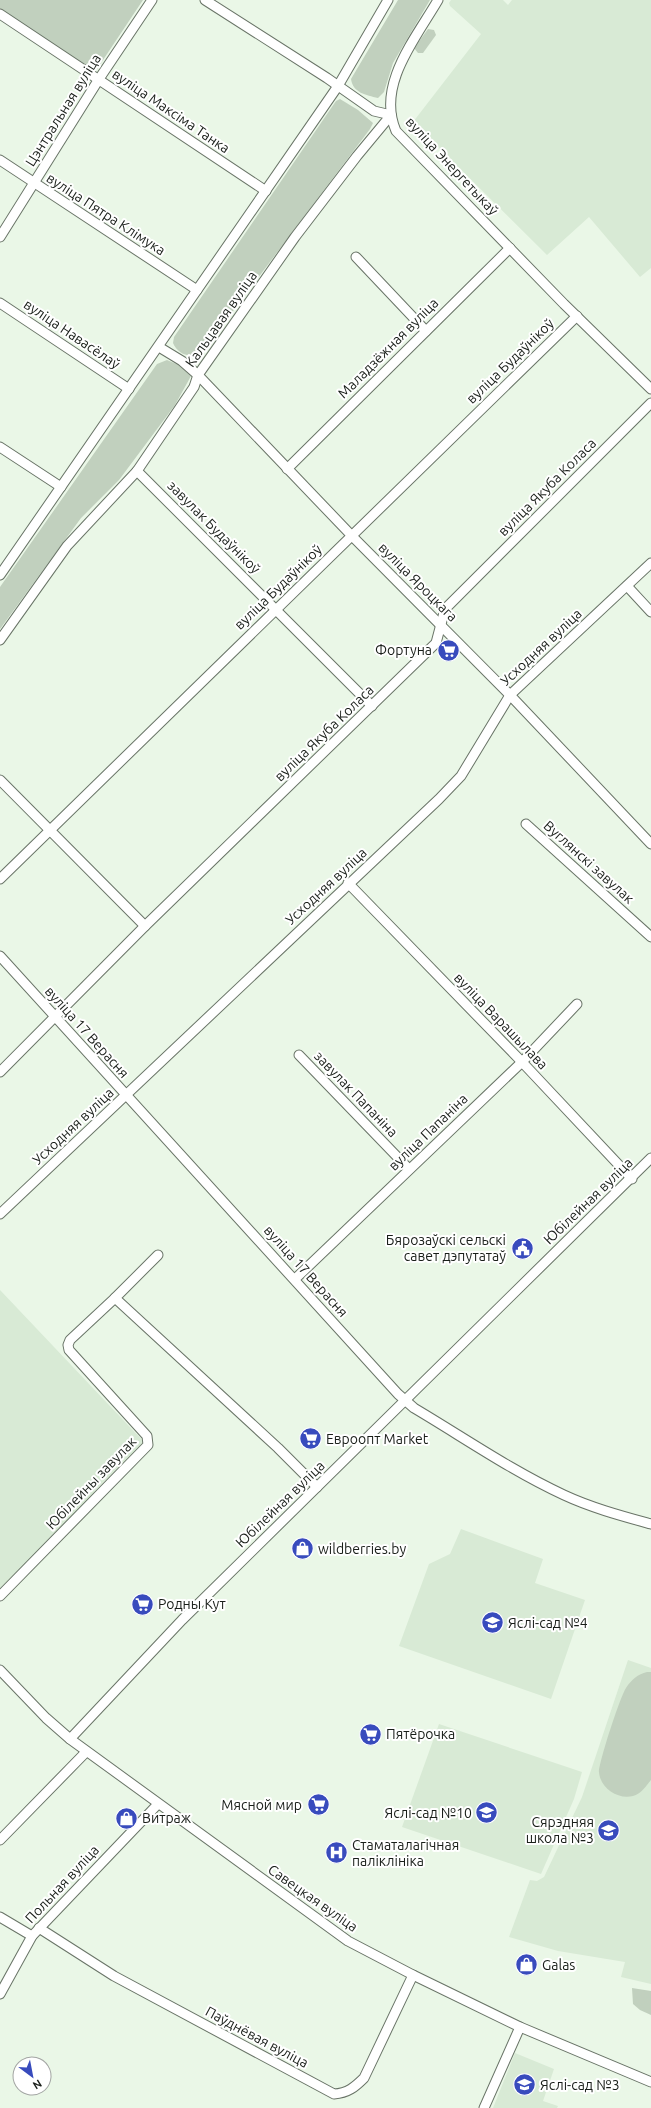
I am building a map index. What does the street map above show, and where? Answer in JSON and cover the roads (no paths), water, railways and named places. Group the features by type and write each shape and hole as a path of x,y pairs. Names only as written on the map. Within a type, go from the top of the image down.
{"street":[{"name":"Цэнтральная вуліца","path":"0,237 99,79 152,0"},
{"name":"вуліца Энергетыкаў","path":"205,0 374,111 390,115 396,131 405,141 651,390"},
{"path":"0,575 338,86 388,0"},
{"path":"390,115 390,94 397,70 438,0"},
{"name":"вуліца Максіма Танка","path":"0,14 266,191"},
{"name":"Кальцавая вуліца","path":"0,640 67,546 137,471 194,387 198,375 295,237 390,115"},
{"name":"вуліца Пятра Клімука","path":"0,160 197,290"},
{"name":"Маладзёжная вуліца","path":"287,469 510,248"},
{"path":"356,257 426,331"},
{"name":"вуліца Навасёлаў","path":"0,303 129,389"},
{"name":"вуліца Будаўнікоў","path":"0,879 276,608 352,536 577,316"},
{"name":"вуліца Яроцкага","path":"159,347 182,361 198,375 352,536 510,695 651,844"},
{"name":"вуліца Якуба Коласа","path":"0,1072 56,1018 145,926 436,643 445,609 651,403"},
{"path":"0,447 61,487"},
{"name":"завулак Будаўнікоў","path":"137,471 276,608 372,706"},
{"name":"Усходняя вуліца","path":"0,1214 126,1096 348,883 439,799 461,776 510,695 651,563"},
{"path":"627,586 651,612"},
{"path":"0,780 145,926"},
{"name":"Вуглянскі завулак","path":"526,824 651,937"},
{"name":"вуліца Варашылава","path":"348,883 522,1062 632,1179"},
{"name":"вуліца 17 Верасня","path":"0,956 126,1096 406,1401 537,1482 566,1496 651,1524"},
{"name":"вуліца Папаніна","path":"295,1279 522,1062 577,1004"},
{"name":"завулак Папаніна","path":"299,1056 409,1169"},
{"name":"Юбілейная вуліца","path":"70,1739 182,1620 632,1179 651,1158"},
{"name":"Юбілейны завулак","path":"0,1596 148,1445 147,1436 69,1350 68,1345 70,1340 158,1256"},
{"path":"115,1298 278,1448 317,1487"},
{"name":"Савецкая вуліца","path":"0,1670 3,1681 86,1752 348,1941 413,1976 520,2027 651,2082"},
{"path":"0,1840 86,1752"},
{"name":"Польная вуліца","path":"0,1994 32,1936 158,1804"},
{"path":"0,1917 32,1936"},
{"name":"Паўднёвая вуліца","path":"39,1928 114,1976 334,2094 344,2094 364,2078 413,1976"},
{"path":"484,2108 520,2027"}],"place":[{"name":"Фортуна","path":"448,650"},
{"name":"Бярозаўскі сельскі савет дэпутатаў","path":"522,1248"},
{"name":"Евроопт Market","path":"311,1439"},
{"name":"wildberries.by","path":"303,1549"},
{"name":"Родны Кут","path":"142,1604"},
{"name":"Яслі-сад №4","path":"492,1623"},
{"name":"Пятёрочка","path":"370,1734"},
{"name":"Мясной мир","path":"318,1805"},
{"name":"Яслі-сад №10","path":"487,1813"},
{"name":"Витраж","path":"127,1818"},
{"name":"Сярэдняя школа №3","path":"609,1830"},
{"name":"Стаматалагічная паліклініка","path":"337,1853"},
{"name":"Galas","path":"526,1965"},
{"name":"Яслі-сад №3","path":"525,2085"}]}
